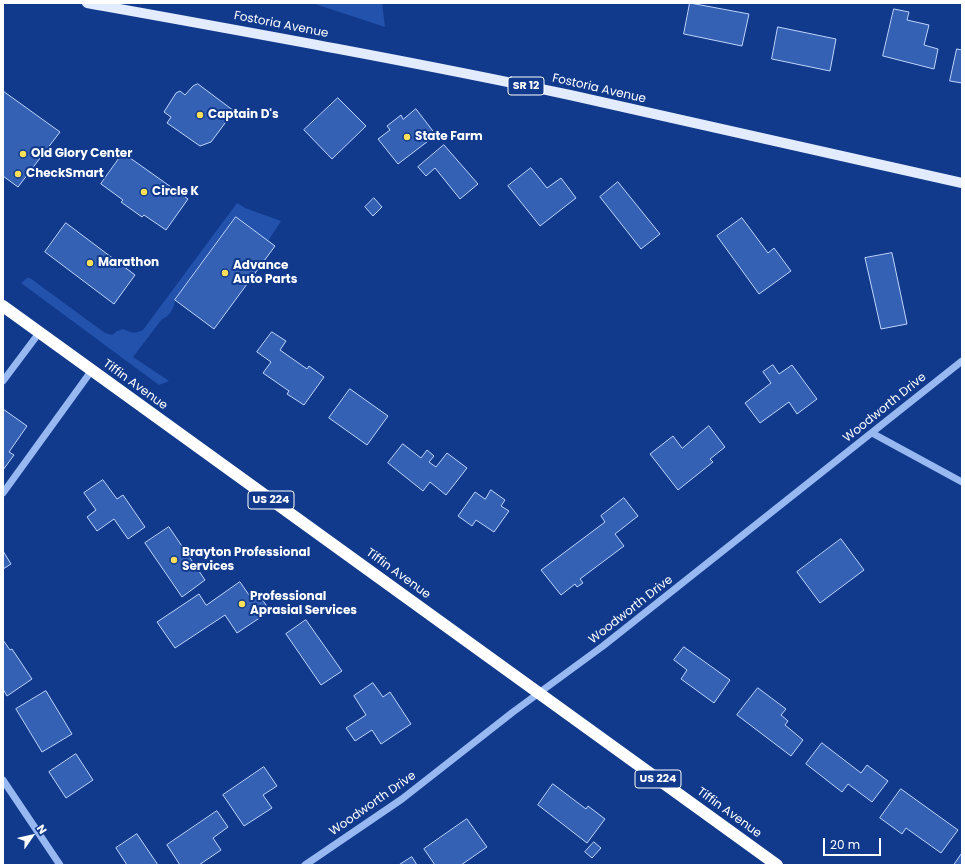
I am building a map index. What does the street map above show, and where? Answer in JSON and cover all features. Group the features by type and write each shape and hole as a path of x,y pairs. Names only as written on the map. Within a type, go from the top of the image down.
{"highway":[{"name":"Tiffin Avenue","path":"3,306 777,865"}],"main road":[{"name":"Fostoria Avenue","path":"87,3 349,51 570,95 962,183"}],"street":[{"path":"3,381 40,333"},
{"name":"Woodworth Drive","path":"305,865 402,799 513,712 603,646 962,361"},
{"path":"3,493 92,370"},
{"path":"872,433 962,482"},
{"path":"3,780 60,865"}],"shaded area":[{"path":"312,3 382,3 385,27"},
{"path":"237,203 245,208 281,221 268,241 236,217 175,300 171,311 165,318 162,319 133,357 169,381 159,385 21,283 27,278 30,278 105,333 112,335 123,329 133,332 143,330"}],"building":[{"path":"690,3 749,14 742,46 684,34"},
{"path":"894,9 909,12 907,20 929,25 924,45 938,49 934,69 883,56"},
{"path":"778,27 836,39 830,71 772,59"},
{"path":"957,49 962,50 962,83 950,81"},
{"name":"Captain D's","path":"198,84 234,111 211,142 200,146 167,123 171,117 164,112 176,93 180,91 185,95 193,86"},
{"name":"Old Glory Center","path":"3,91 60,132 18,187 3,176"},
{"path":"338,98 366,126 332,159 304,130"},
{"name":"State Farm","path":"416,109 436,135 398,164 378,139 390,130 387,126 401,115 403,119"},
{"path":"444,145 478,184 460,199 435,168 426,176 418,167"},
{"name":"Circle K","path":"123,153 188,199 166,230 144,215 142,217 121,202 123,200 101,184"},
{"path":"531,168 547,188 561,178 576,198 540,226 508,186"},
{"path":"618,182 660,234 641,249 600,197"},
{"path":"374,198 382,207 373,216 365,207"},
{"name":"Advance Auto Parts","path":"236,217 275,246 214,329 175,300"},
{"path":"742,218 768,253 774,248 791,271 759,294 717,236"},
{"name":"Marathon","path":"66,223 135,275 114,304 45,252"},
{"path":"892,253 907,324 881,329 865,258"},
{"path":"272,332 286,341 280,350 307,369 309,366 324,377 304,405 287,394 289,391 263,373 271,362 257,352"},
{"path":"773,365 779,374 792,365 817,399 797,414 789,402 760,423 745,403 771,383 763,372"},
{"path":"350,389 388,416 367,445 329,418"},
{"path":"3,409 27,426 9,452 14,455 3,470"},
{"path":"709,426 725,447 710,459 713,462 678,490 650,454 673,436 682,448"},
{"path":"403,444 421,458 427,450 434,456 429,462 436,467 447,453 467,468 446,495 430,482 423,491 388,463"},
{"path":"103,480 117,499 123,495 145,527 128,539 114,519 97,531 87,517 96,510 84,493"},
{"path":"491,490 505,500 501,506 509,511 494,532 476,520 472,526 458,516 475,492 485,499"},
{"path":"624,498 638,516 615,534 624,546 580,579 583,583 577,587 575,584 561,595 541,570 605,522 601,516"},
{"path":"169,527 205,580 182,597 145,543"},
{"path":"841,539 864,570 820,603 797,572"},
{"path":"3,551 11,564 3,569"},
{"path":"240,582 249,595 256,590 270,611 237,633 225,615 175,648 157,622 199,594 206,605"},
{"path":"306,620 342,671 321,685 286,634"},
{"path":"3,640 10,650 12,649 32,679 7,696 3,689"},
{"path":"684,647 730,680 714,703 681,679 687,670 674,660"},
{"path":"373,683 383,697 390,692 411,724 381,744 372,730 355,741 346,728 366,715 354,696"},
{"path":"758,688 786,709 781,715 788,721 785,725 803,740 791,756 737,715"},
{"path":"46,691 72,734 42,752 16,709"},
{"path":"822,743 861,773 867,765 888,781 872,802 848,784 842,792 806,764"},
{"path":"76,754 93,780 66,798 49,772"},
{"path":"264,767 277,786 263,795 272,808 244,826 223,795"},
{"path":"553,784 586,809 588,806 605,819 587,843 538,805"},
{"path":"901,789 958,830 941,853 906,828 902,834 880,818"},
{"path":"217,811 228,827 213,838 221,850 199,865 180,865 167,845"},
{"path":"467,819 487,847 461,865 435,865 424,849"},
{"path":"137,834 158,865 127,865 116,848"},
{"path":"594,842 601,848 592,858 585,852"},
{"path":"962,853 962,865 954,865"},
{"path":"412,857 417,865 399,865"}],"place":[{"name":"Captain D's","path":"200,115"},
{"name":"State Farm","path":"407,137"},
{"name":"Old Glory Center","path":"23,154"},
{"name":"CheckSmart","path":"18,174"},
{"name":"Circle K","path":"144,192"},
{"name":"Marathon","path":"90,263"},
{"name":"Advance Auto Parts","path":"225,273"},
{"name":"Brayton Professional Services","path":"174,560"},
{"name":"Professional Aprasial Services","path":"242,604"}]}
